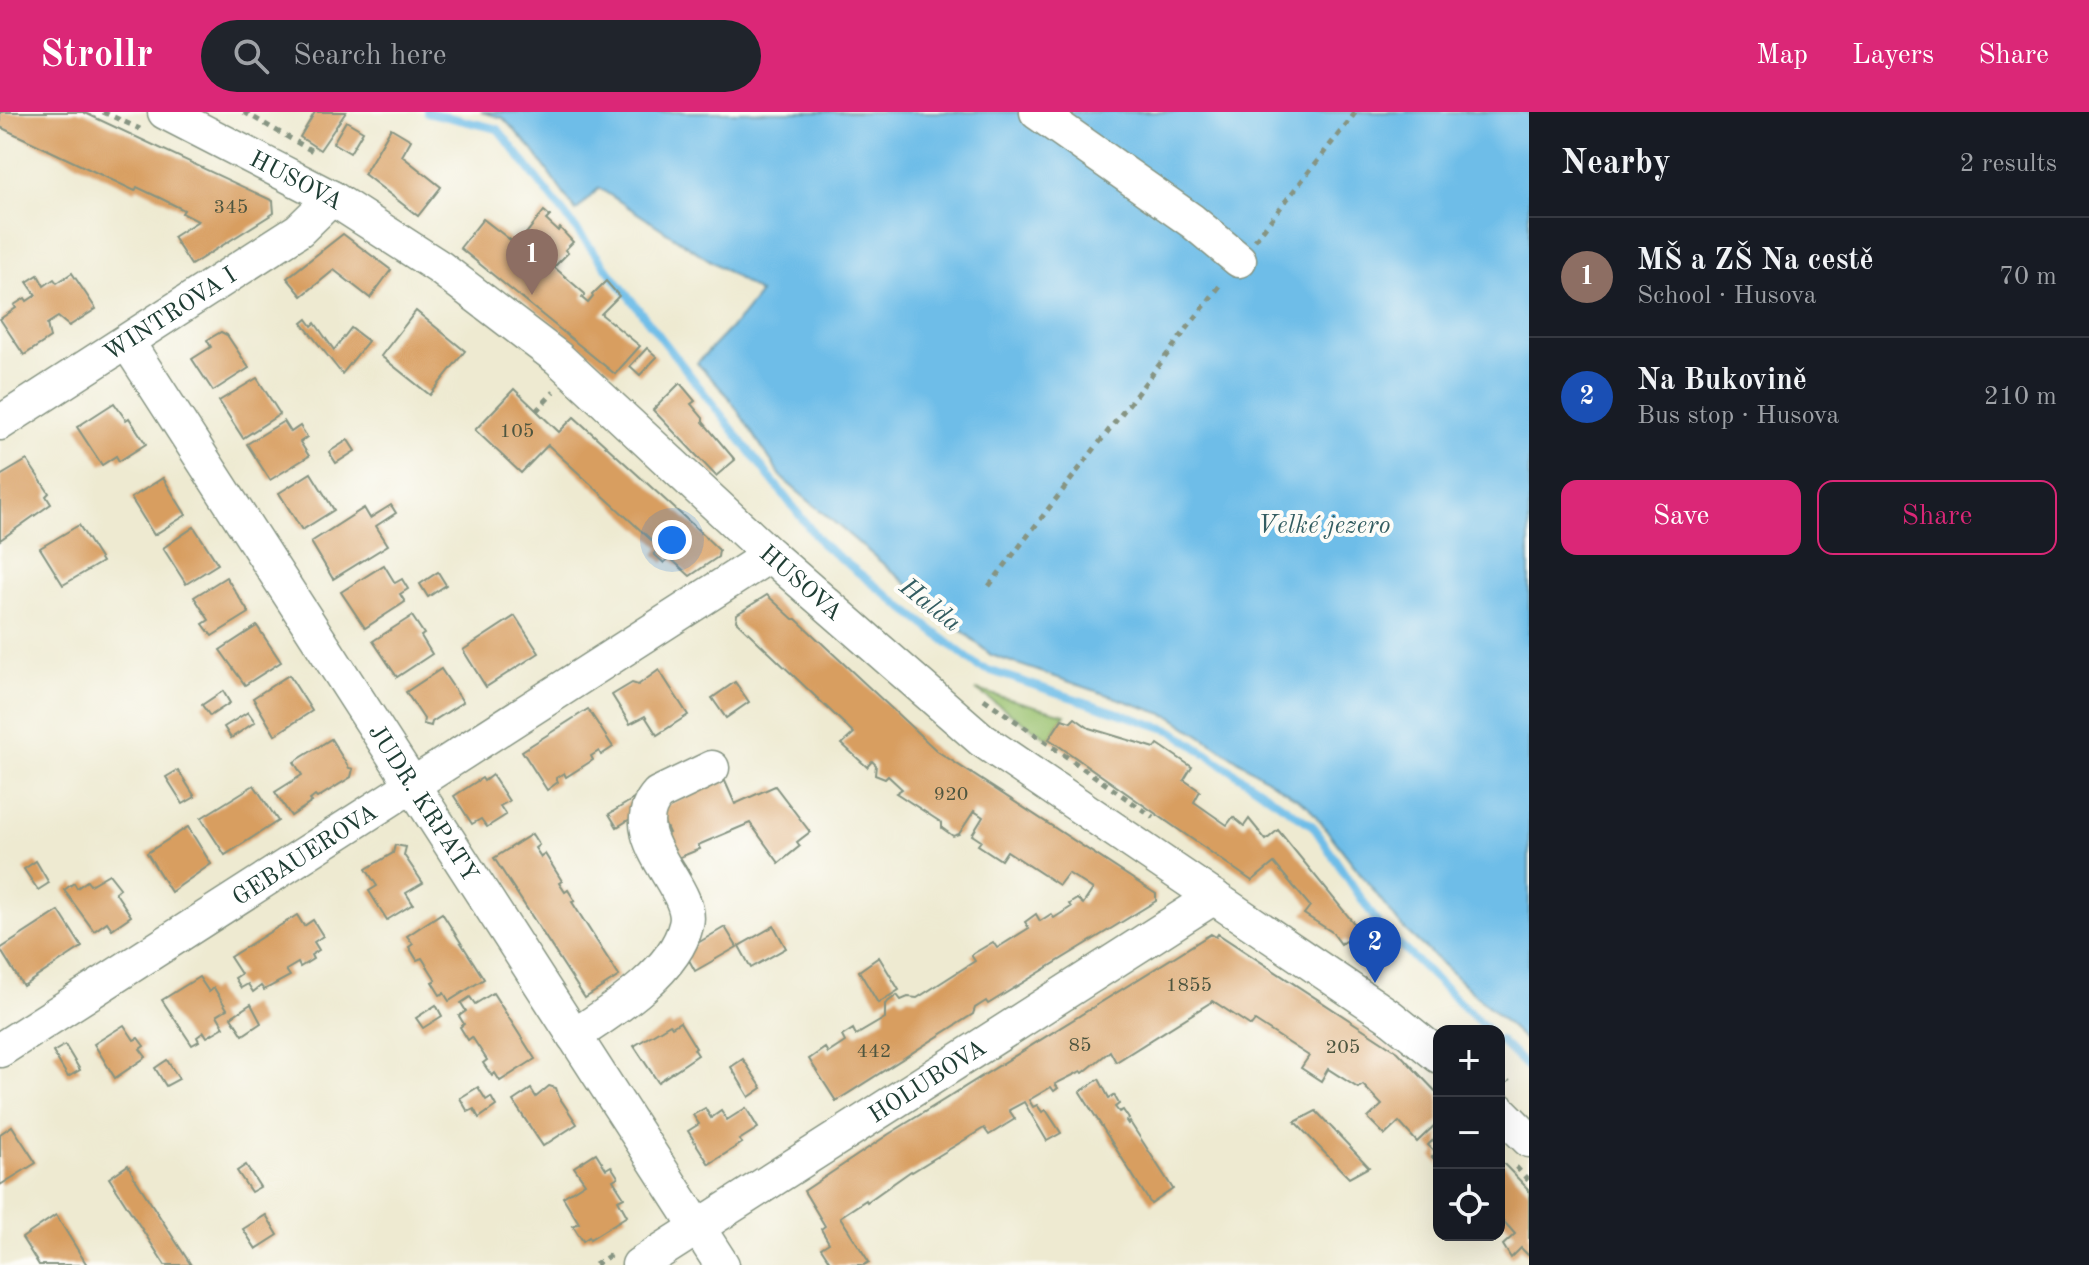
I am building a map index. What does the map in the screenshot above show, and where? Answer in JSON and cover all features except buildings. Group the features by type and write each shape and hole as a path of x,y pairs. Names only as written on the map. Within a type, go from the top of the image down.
{"street":[{"name":"HUSOVA","path":"165,112 203,120 439,267 537,341 770,555 982,740 1389,1016 1433,1051"},
{"path":"1037,112 1192,221 1230,253"},
{"name":"WINTROVA I","path":"0,423 299,230 332,198"},
{"name":"JUDR. KRPATY","path":"127,342 722,1265"},
{"name":"GEBAUEROVA","path":"0,1050 770,555"},
{"path":"574,1036 627,1002 643,987 681,937 687,923 686,911 655,853 650,838 649,810 658,794 712,768"},
{"name":"HOLUBOVA","path":"639,1265 1214,897"},
{"path":"1505,1116 1529,1140"}],"path":[{"path":"989,586 1230,253 1356,112"},
{"path":"536,411 554,392"}],"green space":[{"path":"976,690 1065,714 1049,739"}],"water":[{"name":"Velké jezero","path":"481,112 1529,112 1529,1044 1402,927 1308,806 1172,717 991,655 783,479 728,396 697,363 760,293 599,188 576,211 532,149 503,118"}],"waterway":[{"name":"Halda","path":"427,112 498,129 822,544 979,667 1173,731 1313,826 1379,925 1483,1025"},
{"name":"Halda","path":"1505,1046 1529,1069"}],"place":[{"name":"MŠ a ZŠ Na cestě","path":"532,295"},
{"name":"Na Bukovině","path":"1375,983"}]}
